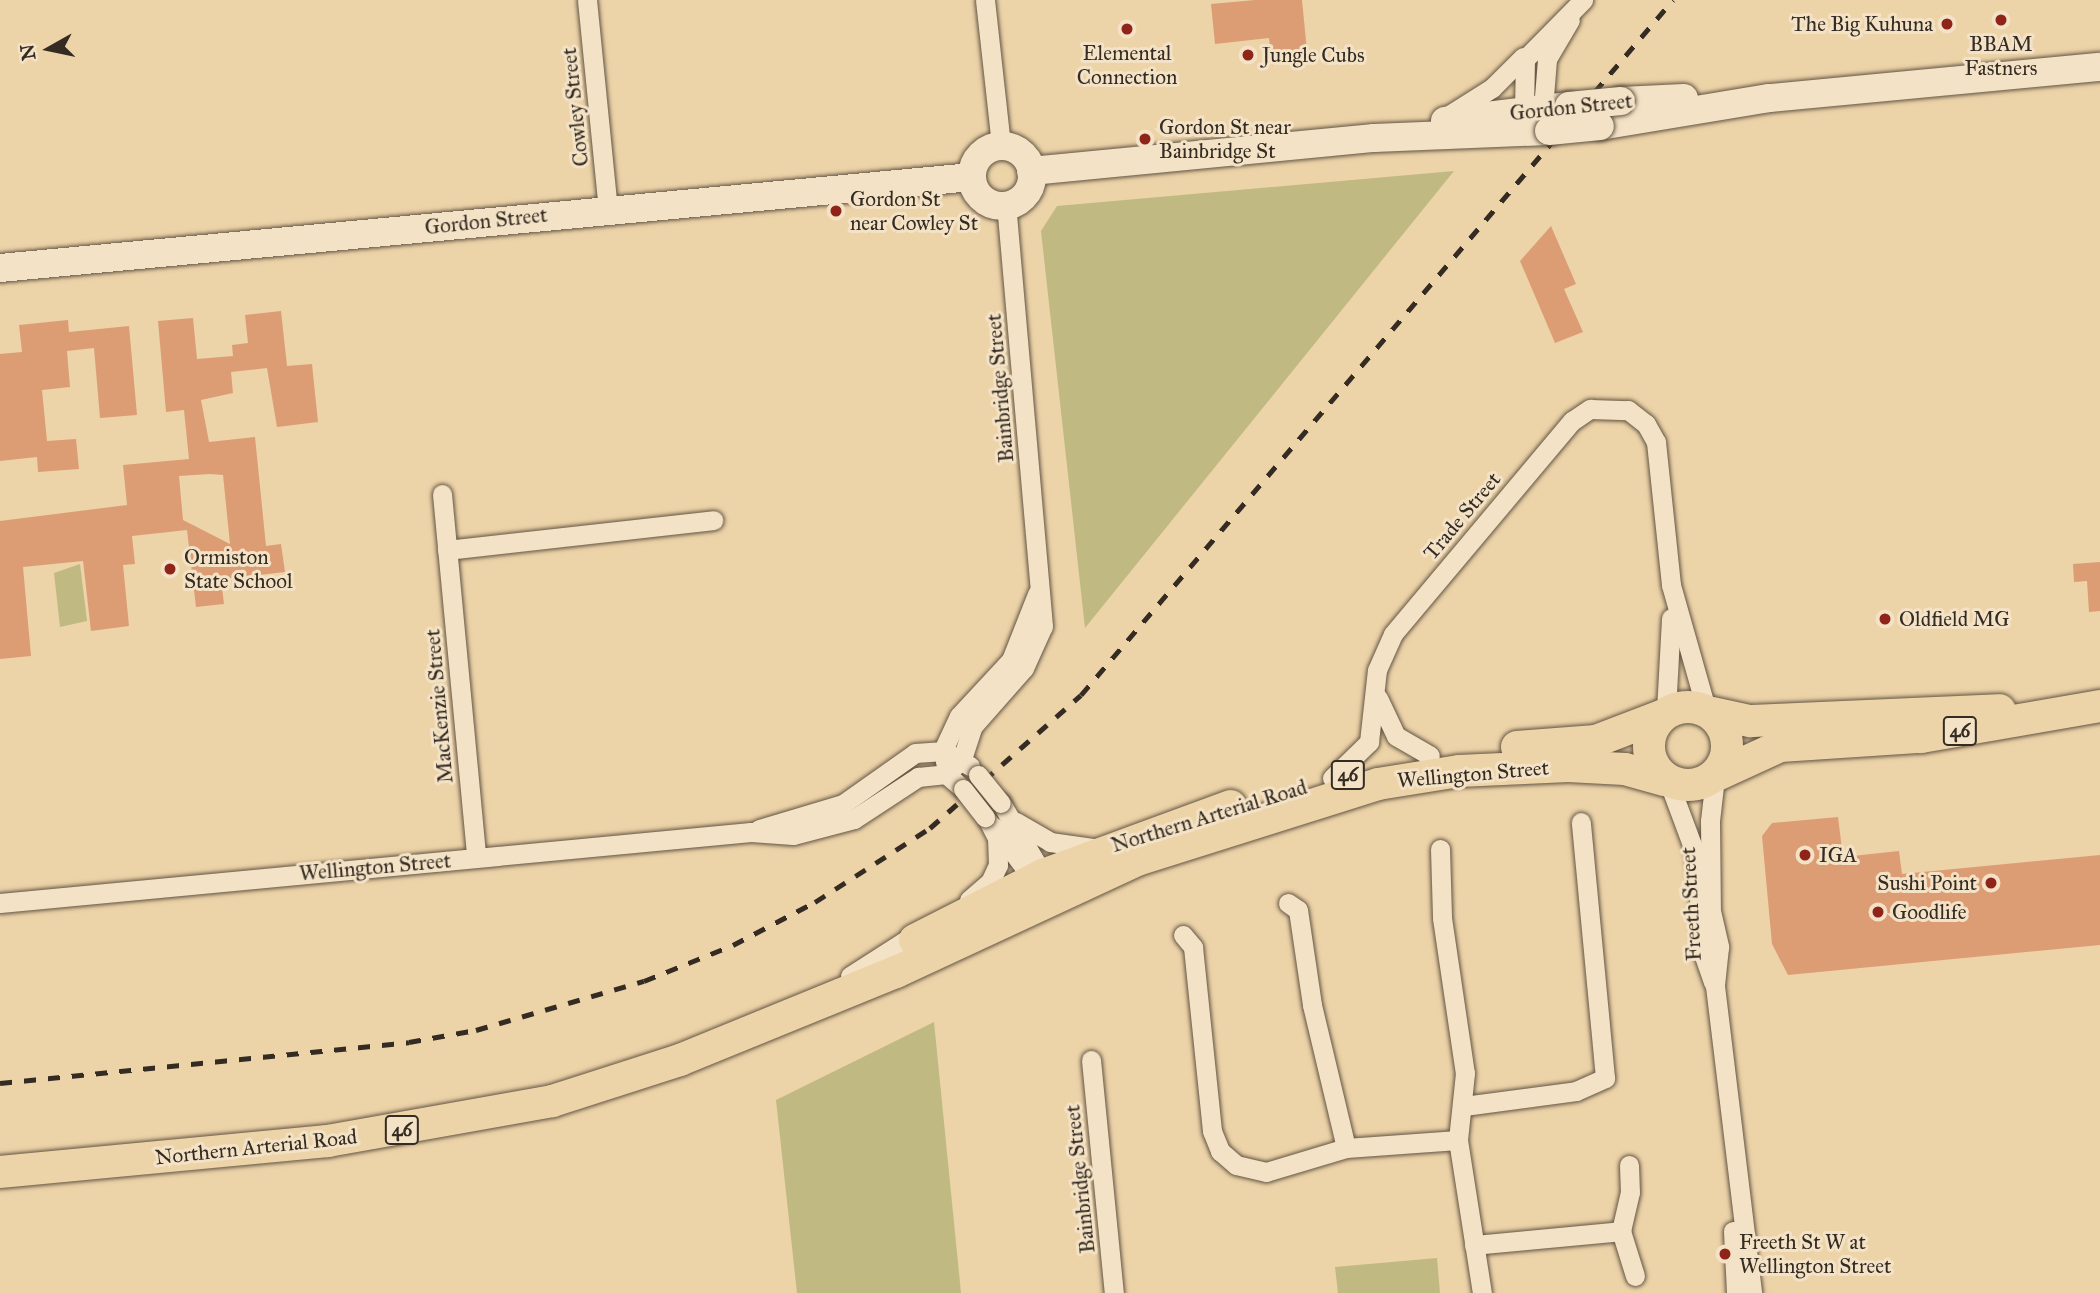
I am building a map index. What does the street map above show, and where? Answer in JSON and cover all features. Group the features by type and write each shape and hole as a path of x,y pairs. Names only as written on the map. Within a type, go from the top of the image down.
{"main road":[{"name":"46","path":"1664,714 1687,705 1751,721 1921,709 2060,710"},
{"name":"46","path":"1666,781 1693,787 1780,746 1921,737 2060,710 2100,706"},
{"path":"1709,711 1725,738 1716,776"},
{"path":"1664,714 1651,746 1666,781"},
{"name":"Northern Arterial Road","path":"0,1172 425,1127 552,1101 680,1060 896,972 1104,849 1332,778 1430,756 1596,741 1664,714"},
{"name":"Wellington Street","path":"1041,884 1276,812 1391,781 1568,766 1625,769 1666,781"},
{"name":"Northern Arterial Road","path":"789,1015 850,976 1041,884"}],"street":[{"name":"Cowley Street","path":"587,0 608,210"},
{"path":"985,0 1000,146"},
{"path":"1432,123 1477,100 1578,5"},
{"path":"1544,118 1547,59 1578,5"},
{"path":"1531,49 1520,74 1544,118"},
{"name":"Gordon Street","path":"1374,138 1432,123 1544,118 1600,126 1770,98 2100,67"},
{"name":"Gordon Street","path":"1031,171 1374,138 1544,118 1621,101 1770,98"},
{"path":"1000,146 1024,156 1031,171 1026,194 1006,206 979,197 971,177 983,152 1000,146"},
{"name":"Gordon Street","path":"0,268 971,177"},
{"name":"Bainbridge Street","path":"953,755 959,716 998,677 1021,642 1034,612 1041,566 1006,206"},
{"name":"Trade Street","path":"1332,778 1366,748 1382,654 1393,634 1572,421 1590,409 1622,408 1646,424 1656,442 1671,585"},
{"name":"MacKenzie Street","path":"442,494 476,857"},
{"path":"447,550 713,520"},
{"path":"1671,585 1709,711"},
{"path":"1664,714 1671,585"},
{"path":"1376,694 1396,736 1430,756"},
{"name":"Wellington Street","path":"751,832 842,804 915,753 953,755"},
{"path":"953,755 978,775 1016,822 1041,884 963,789 946,774 953,755"},
{"name":"Wellington Street","path":"0,902 751,832 793,835 829,829 862,814 907,781 946,774"},
{"name":"Freeth Street","path":"1716,776 1710,821 1711,911 1719,947 1715,986 1729,1132 1752,1293"},
{"name":"Freeth Street","path":"1666,781 1695,853 1704,956 1715,986"},
{"path":"850,976 985,889 999,853 987,820"},
{"path":"1016,822 1050,842 1104,849"},
{"path":"1464,1106 1576,1091 1605,1077 1581,822"},
{"path":"1440,849 1442,918 1460,1022 1464,1106 1458,1140 1482,1293"},
{"path":"1288,902 1298,910 1312,1005 1346,1148"},
{"path":"1183,935 1193,947 1212,1131 1220,1151 1249,1172 1266,1172 1346,1148 1458,1140"},
{"name":"Bainbridge Street","path":"1091,1060 1114,1293"},
{"name":"Freeth Street","path":"1729,1132 1736,1293"},
{"path":"1629,1165 1630,1192 1621,1231 1635,1276"},
{"path":"1474,1245 1621,1231"}],"shaded area":[{"path":"1454,171 1085,628 1041,231 1057,206"},
{"path":"80,564 87,621 60,627 54,573"},
{"path":"934,1022 961,1293 797,1293 776,1100"},
{"path":"1437,1258 1440,1293 1338,1293 1335,1267"}],"building":[{"path":"1302,0 1308,61 1272,65 1269,38 1215,44 1211,4"},
{"path":"1551,226 1576,284 1564,289 1583,332 1555,343 1520,261"},
{"path":"281,311 287,366 312,364 318,422 277,427 267,368 231,372 233,393 201,400 209,442 255,437 266,546 281,544 285,572 221,579 224,604 196,607 187,530 132,536 135,564 123,565 129,626 91,631 83,561 23,567 31,656 0,659 0,521 127,505 123,465 189,459 184,410 166,412 158,321 193,318 197,359 233,356 232,345 248,343 245,315","holes":["223,475 230,544 183,520 179,476"]},
{"path":"68,320 69,332 129,326 137,415 100,418 94,348 67,351 70,387 42,390 47,441 76,439 79,469 38,472 37,457 0,461 0,354 22,352 19,325"},
{"path":"2100,562 2100,611 2089,612 2087,581 2074,582 2073,564"},
{"path":"1838,817 1843,857 1899,851 1902,874 2100,855 2100,945 1788,975 1772,944 1762,836 1772,823"}],"railway":[{"path":"0,1083 409,1042 476,1030 644,981 733,945 815,902 930,828 1081,695 1673,0"}],"place":[{"name":"BBAM Fastners","path":"2001,20"},
{"name":"The Big Kuhuna","path":"1947,24"},
{"name":"Elemental Connection","path":"1127,29"},
{"name":"Jungle Cubs","path":"1248,55"},
{"name":"Gordon St near Bainbridge St","path":"1145,139"},
{"name":"Gordon St near Cowley St","path":"836,211"},
{"name":"Ormiston State School","path":"170,569"},
{"name":"Oldfield MG","path":"1885,619"},
{"name":"IGA","path":"1805,855"},
{"name":"Sushi Point","path":"1991,883"},
{"name":"Goodlife","path":"1878,912"},
{"name":"Freeth St W at Wellington Street","path":"1725,1254"}]}
